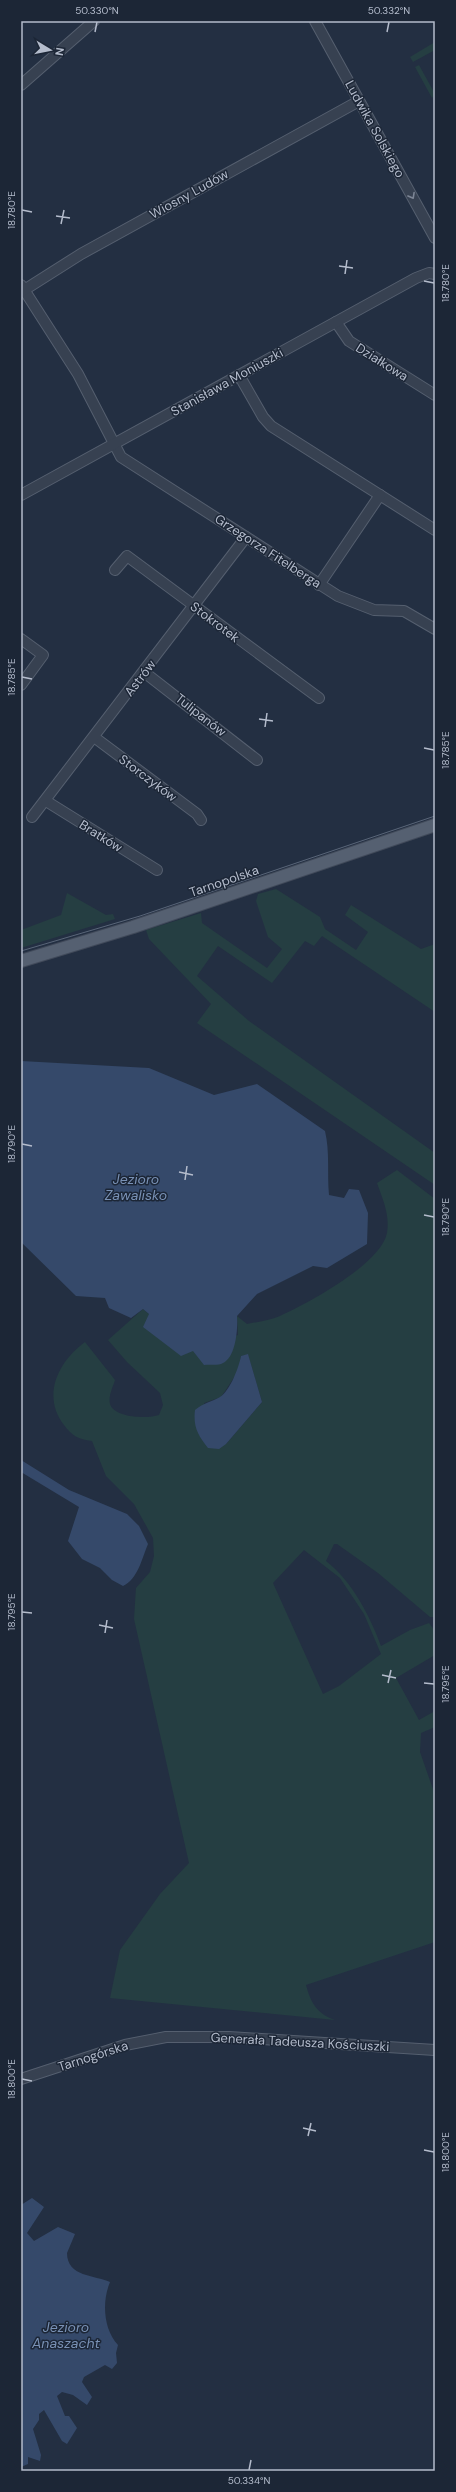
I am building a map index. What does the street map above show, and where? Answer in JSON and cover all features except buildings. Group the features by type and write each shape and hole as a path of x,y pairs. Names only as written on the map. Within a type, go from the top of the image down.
{"main road":[{"name":"Tarnopolska","path":"21,961 147,922 435,825"}],"street":[{"path":"21,85 94,21"},
{"name":"Ludwika Solskiego","path":"314,21 435,238"},
{"name":"Wiosny Ludów","path":"22,289 81,254 359,101"},
{"name":"Stanisława Moniuszki","path":"21,495 416,278 435,274"},
{"name":"Grzegorza Fitelberga","path":"22,289 78,374 114,444 125,459 319,585 363,607 380,611 404,611 435,629"},
{"name":"Działkowa","path":"336,322 349,341 435,395"},
{"path":"240,375 268,423 435,529"},
{"path":"319,585 380,495"},
{"name":"Astrów","path":"32,817 46,801 246,537"},
{"name":"Stokrotek","path":"115,570 127,556 319,698"},
{"path":"21,639 43,655 21,685"},
{"name":"Tulipanów","path":"144,672 257,760"},
{"name":"Storczyków","path":"94,738 197,814 201,820"},
{"name":"Bratków","path":"46,801 157,870"},
{"name":"Generała Tadeusza Kościuszki","path":"166,2037 229,2037 435,2050"},
{"name":"Tarnogórska","path":"21,2079 124,2045 166,2037"}],"green space":[{"path":"435,42 435,50 413,62 410,57"},
{"path":"419,65 435,94 432,98 415,67"},
{"path":"276,889 320,917 325,929 356,950 368,932 345,915 351,905 421,949 435,944 435,1012 322,936 314,946 305,941 272,983 218,946 197,976 249,1021 435,1153 435,1185 197,1023 211,1004 149,939 146,930 201,913 202,923 267,968 282,949 268,937 256,901 258,894"},
{"path":"67,893 106,915 113,914 115,919 21,948 21,930 61,915"},
{"path":"397,1170 435,1199 435,1617 430,1617 378,1573 337,1544 334,1544 326,1561 344,1578 352,1589 366,1611 381,1646 410,1630 429,1623 435,1631 435,1655 396,1678 419,1720 435,1711 435,1727 421,1733 420,1752 435,1795 435,1942 306,1985 310,1997 319,2011 335,2020 110,1998 120,1950 160,1894 189,1863 134,1619 136,1588 150,1572 154,1556 153,1538 134,1504 106,1476 92,1441 83,1439 70,1432 57,1414 54,1402 56,1379 68,1359 85,1342 115,1380 110,1398 110,1404 113,1409 124,1415 147,1417 159,1415 163,1405 160,1393 127,1362 108,1340 143,1309 193,1351 238,1335 237,1316 247,1324 264,1321 280,1316 308,1302 342,1281 358,1269 372,1257 382,1245 387,1233 388,1220 377,1183","holes":["248,1355 262,1402 226,1444 204,1403 221,1397 239,1370 241,1356","304,1550 340,1578 364,1614 381,1654 339,1686 323,1694 273,1583"]}],"water":[{"name":"Jezioro Zawalisko","path":"21,1061 149,1068 214,1095 257,1084 325,1131 329,1195 344,1198 349,1189 359,1190 368,1213 367,1244 327,1268 313,1266 257,1294 237,1316 237,1328 233,1349 231,1355 223,1363 204,1365 193,1351 181,1356 143,1327 149,1314 143,1309 131,1318 109,1308 105,1298 76,1296 21,1242"},
{"path":"248,1354 262,1402 226,1444 219,1449 208,1448 201,1439 197,1430 195,1410 224,1394 234,1378 241,1356"},
{"path":"21,1460 69,1490 127,1514 139,1526 148,1544 139,1568 128,1583 123,1586 112,1580 100,1568 82,1559 68,1541 79,1507 21,1472"},
{"name":"Jezioro Anaszacht","path":"32,2198 44,2207 27,2233 34,2241 58,2227 75,2234 67,2253 68,2261 72,2267 83,2274 110,2282 107,2290 105,2315 109,2331 118,2345 116,2353 117,2363 112,2369 105,2365 84,2377 82,2382 92,2397 87,2405 73,2395 62,2392 57,2396 65,2416 69,2416 77,2428 67,2444 62,2441 44,2410 39,2414 39,2420 33,2429 41,2455 40,2461 28,2457 28,2464 21,2467 21,2205"}],"tram line":[{"path":"21,951 140,916 435,816"}]}
